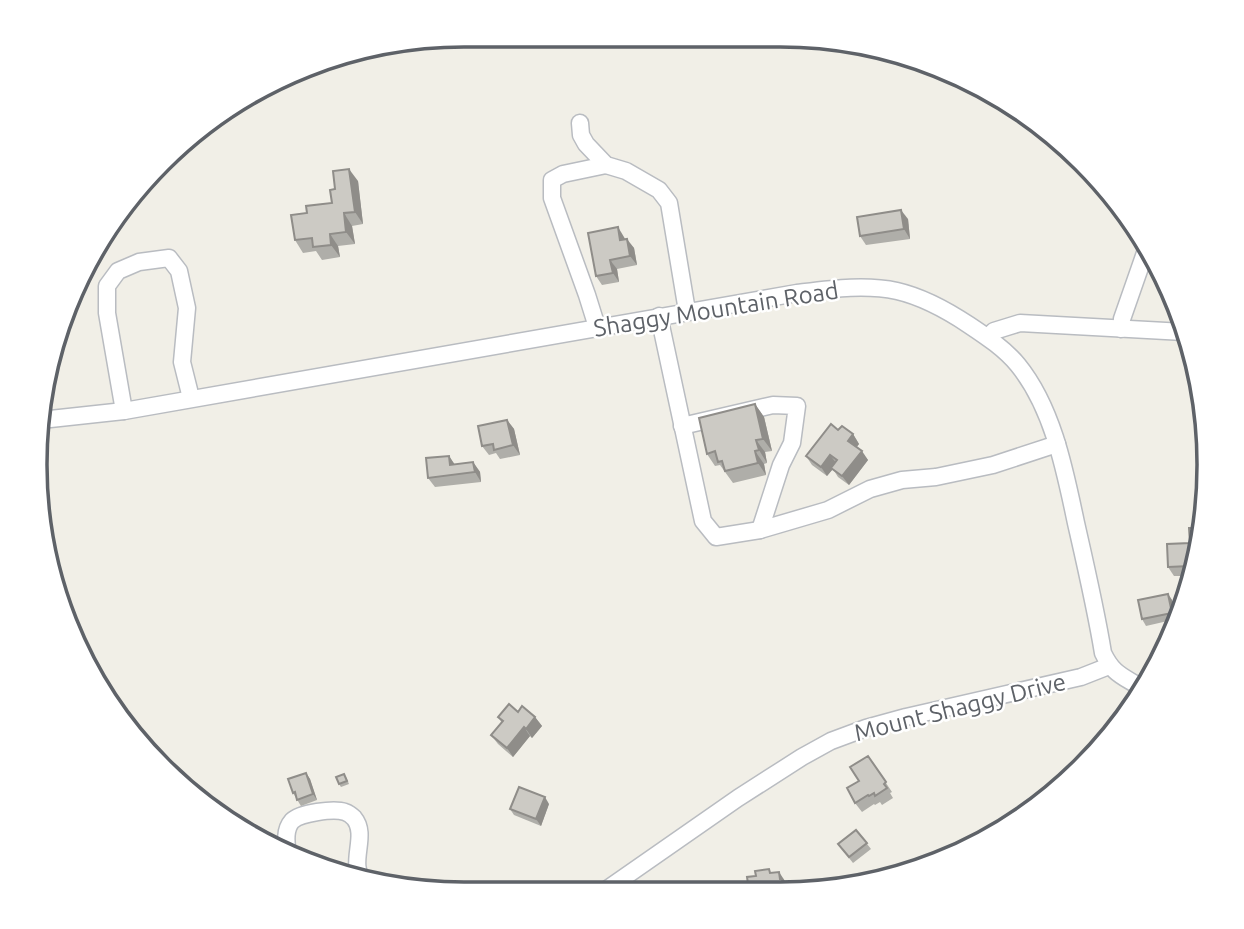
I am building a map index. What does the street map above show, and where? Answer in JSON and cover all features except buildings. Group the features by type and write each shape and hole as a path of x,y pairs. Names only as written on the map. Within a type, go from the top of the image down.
{"street":[{"path":"580,123 580,135 606,165"},
{"path":"597,327 552,198 552,180 563,174 606,165 626,171 659,190 669,203 687,311"},
{"path":"124,411 107,313 107,286 118,271 139,262 169,258 178,271 187,308 182,362 191,398"},
{"path":"1121,329 1143,259"},
{"name":"Shaggy Mountain Road","path":"50,419 124,411 797,293 867,288 898,291 932,304 988,337 1019,366 1038,398 1048,419 1064,469 1103,653 1109,666"},
{"path":"659,316 703,522 716,537 760,530 828,510 870,489 902,480 936,477 993,465 1057,444"},
{"path":"988,337 994,331 1020,323 1175,331"},
{"path":"682,426 773,405 797,406 792,443 780,465 760,530"},
{"path":"1109,666 1134,684"},
{"name":"Mount Shaggy Drive","path":"617,882 738,798 831,741 866,728 1081,677 1109,666"},
{"path":"286,842 288,827 298,817 324,811 345,811 359,828 358,868"}]}
